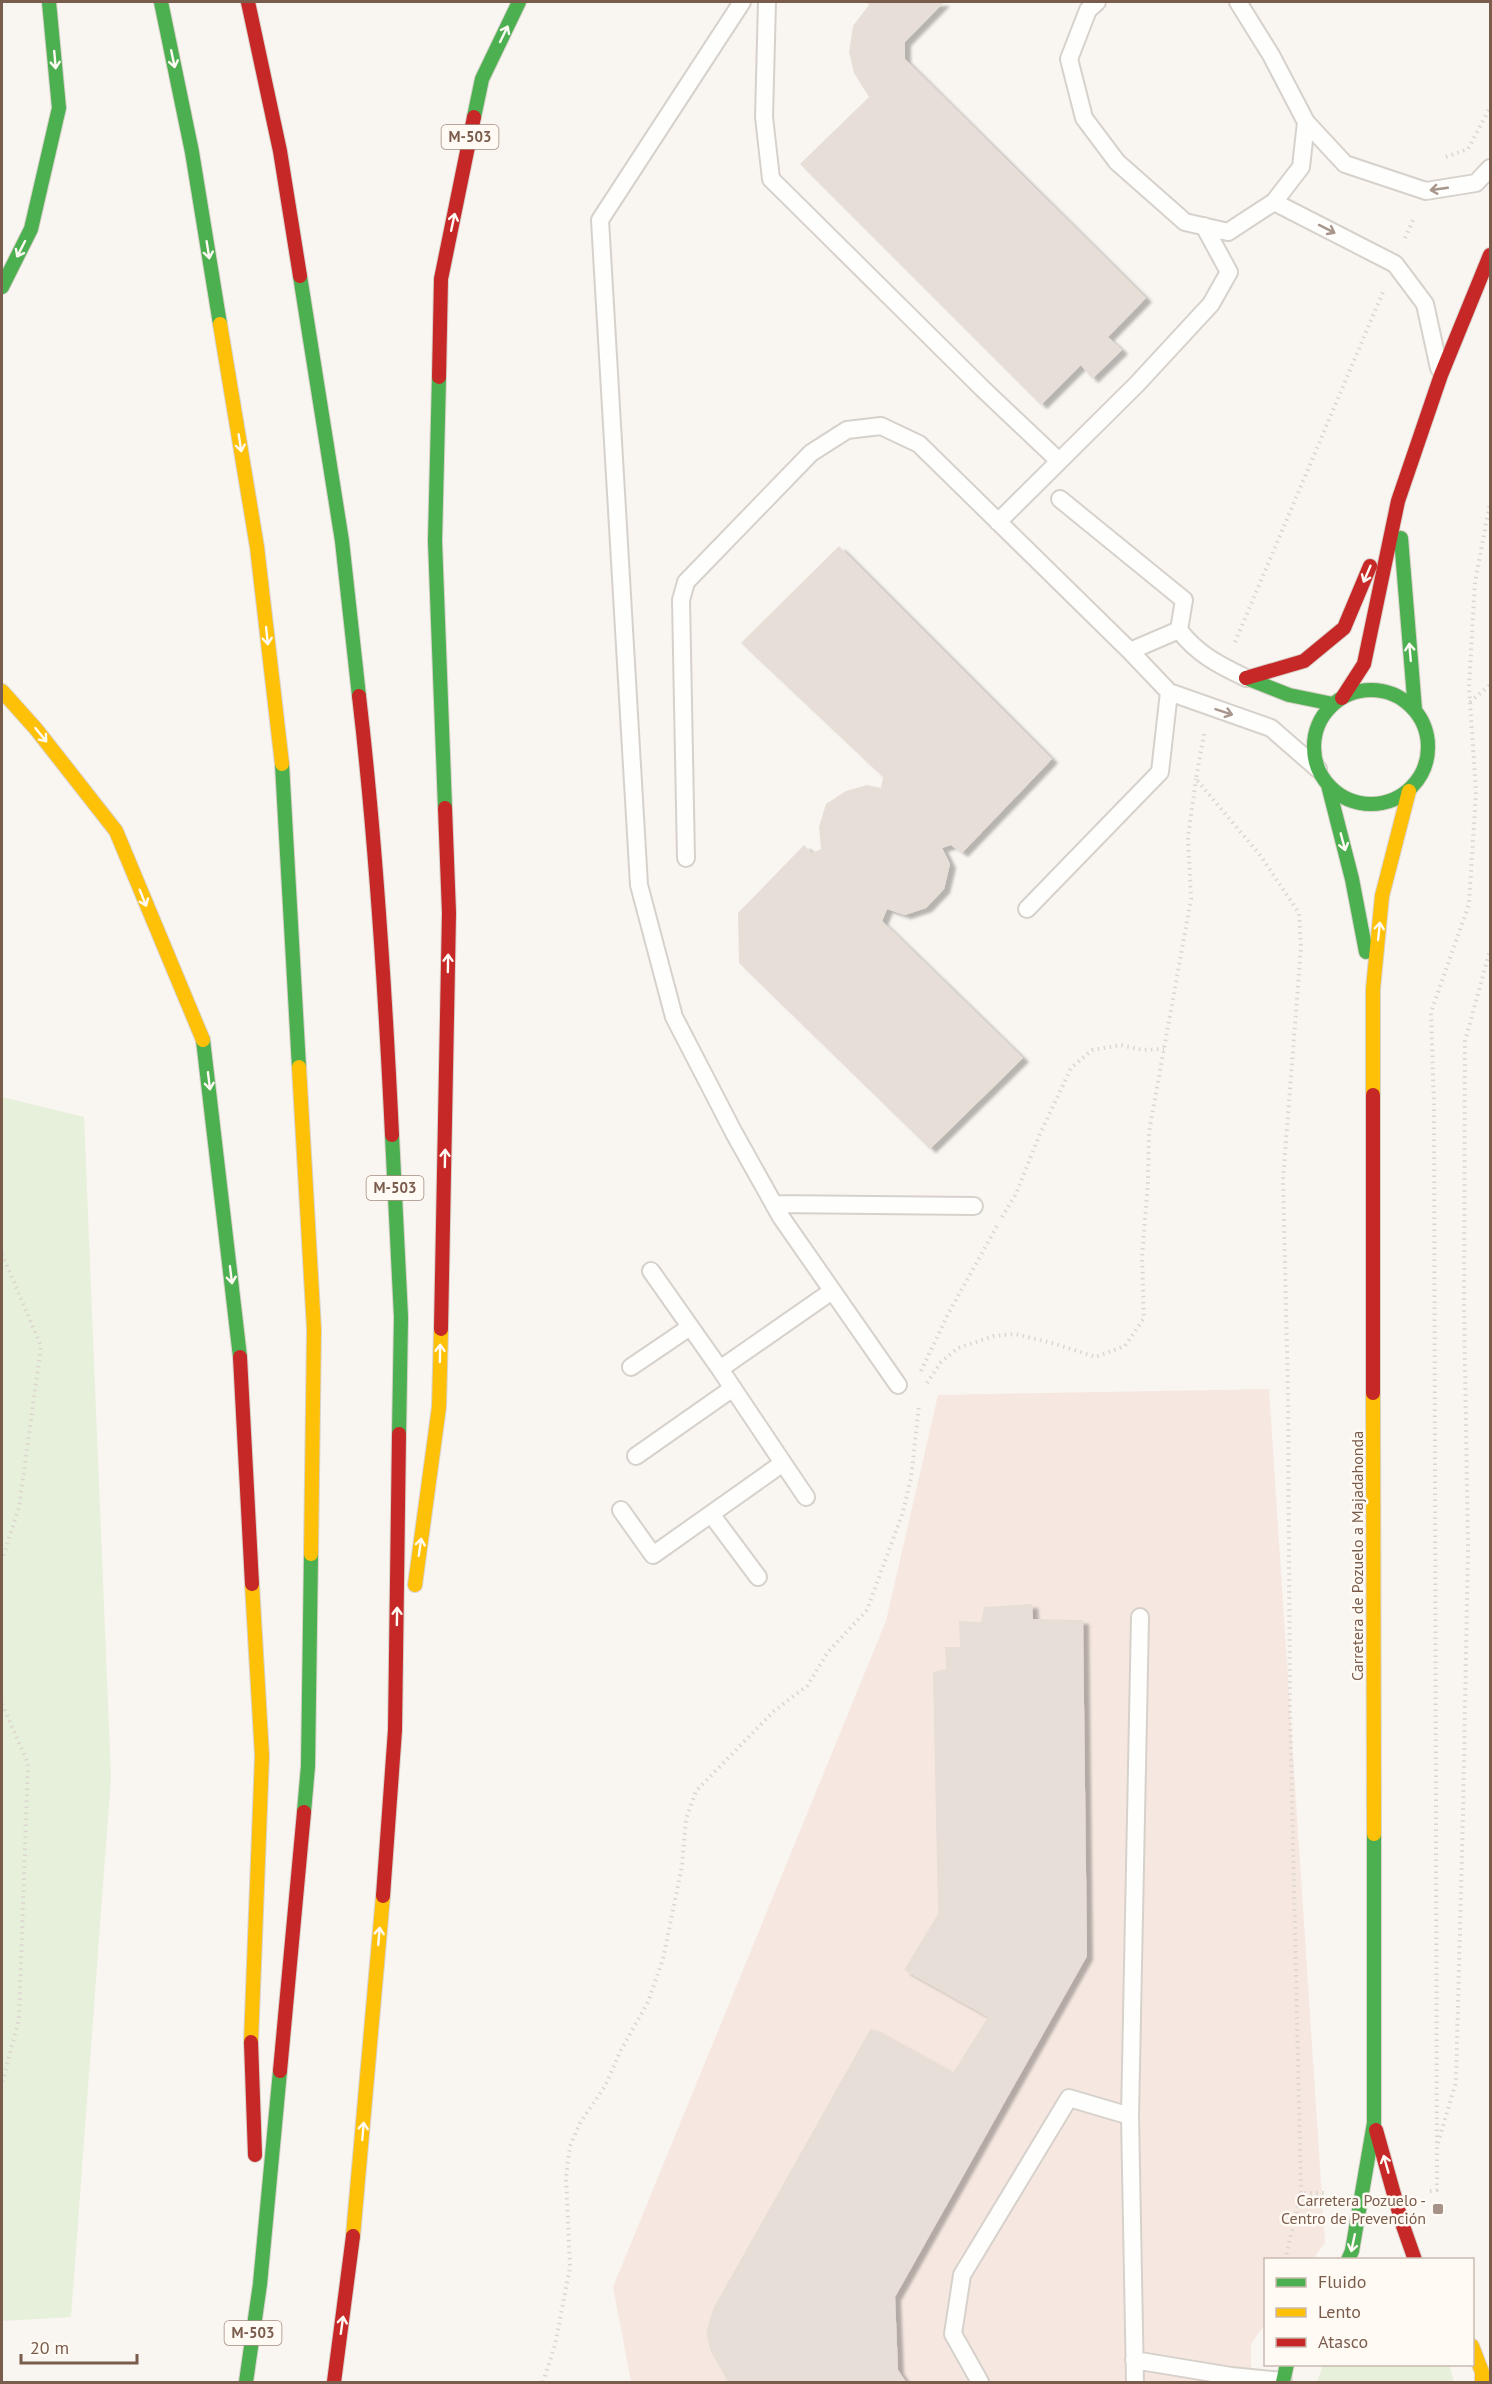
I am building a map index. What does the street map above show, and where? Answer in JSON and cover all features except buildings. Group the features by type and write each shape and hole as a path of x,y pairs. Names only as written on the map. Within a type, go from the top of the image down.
{"main road":[{"path":"2,287 31,229 59,108 49,2"},
{"name":"M-503","path":"161,2 192,152 258,547 282,764 314,1329 308,1766 260,2284 246,2382"},
{"name":"M-503","path":"248,2 280,152 342,541 367,762 385,987 401,1317 395,1730"},
{"name":"M-503","path":"334,2382 357,2207 395,1730 439,1407 449,913 435,541 441,279 482,79 519,2"},
{"path":"1246,678 1304,661 1344,628 1398,501 1441,375 1491,255"},
{"path":"1246,678 1289,695 1337,701 1357,692 1381,691 1403,699 1415,710 1424,726 1429,743 1427,761 1420,778 1408,791 1394,800 1376,805 1358,804 1342,797 1328,785 1318,769 1314,746 1319,723 1337,701 1364,664 1398,501"},
{"path":"1398,501 1415,710"},
{"path":"2,691 36,729 116,831 205,1046 239,1345 262,1756 250,2029 260,2284"},
{"name":"Carretera de Pozuelo a Majadahonda","path":"1328,785 1353,879 1373,989"},
{"name":"Carretera de Pozuelo a Majadahonda","path":"1348,2258 1352,2251 1374,2123 1373,989 1382,896 1408,791"},
{"name":"Carretera de Pozuelo a Majadahonda","path":"1374,2123 1409,2244 1416,2258"},
{"path":"1474,2349 1485,2377"},
{"path":"1283,2382 1287,2366"}],"lane":[{"path":"742,2 600,220 639,885 674,1017 774,1204 898,1386"},
{"path":"767,2 764,117 771,179 1059,461"},
{"path":"1097,2 1088,10 1069,59 1084,118 1117,162 1185,222 1228,232 1275,202 1301,167 1306,122"},
{"path":"1238,2 1271,55 1306,122 1345,164 1426,190 1476,183 1491,168"},
{"path":"1275,202 1395,264 1425,304 1441,375"},
{"path":"998,522 1137,384 1211,304 1229,272 1204,226"},
{"path":"686,858 681,600 686,582 811,453 847,430 882,426 919,444 1169,692 1271,728 1318,769"},
{"path":"1060,500 1184,600 1179,630 1192,648 1224,668 1246,678"},
{"path":"1130,651 1179,630"},
{"path":"1027,909 1160,772 1169,692"},
{"path":"774,1204 974,1206"},
{"path":"651,1271 806,1497"},
{"path":"720,1369 832,1291"},
{"path":"631,1367 690,1327"},
{"path":"636,1456 733,1388"},
{"path":"621,1510 653,1555 783,1463"},
{"path":"711,1514 758,1577"},
{"path":"1135,2382 1131,2116 1140,1617"},
{"path":"980,2382 953,2334 962,2275 1069,2098 1131,2116"},
{"path":"1134,2360 1283,2382"}],"path":[{"path":"1224,668 1439,159 1468,149 1491,108"},
{"path":"1395,2195 1437,2190 1434,1105 1431,1012 1469,904 1476,792 1470,703 1475,582 1491,503"},
{"path":"1470,703 1491,685"},
{"path":"925,1385 941,1362 958,1348 994,1336 1015,1335 1052,1343 1096,1357 1125,1346 1144,1318 1142,1257 1149,1132 1191,899 1188,837 1202,739 1212,708"},
{"path":"1196,779 1260,855 1299,912 1301,947 1283,1179 1301,2193 1285,2258"},
{"path":"1436,2147 1456,2082 1458,2035 1468,1548 1464,1306 1465,1041 1491,950"},
{"path":"921,1381 921,1370 948,1314 1016,1194 1039,1136 1071,1068 1092,1050 1121,1045 1143,1050 1164,1049"},
{"path":"2,1254 41,1346 19,1507 2,1560"},
{"path":"543,2382 555,2345 570,2267 566,2176 570,2146 580,2123 605,2086 620,2052 648,2002 663,1959 682,1866 686,1819 696,1791 774,1711 807,1686 828,1652 867,1610 903,1512 911,1478 920,1402"},
{"path":"2,1704 28,1762 19,2019 2,2083"},
{"path":"1301,2193 1362,2194"}],"shaded area":[{"path":"1269,1389 1325,2243 1314,2258 1264,2258 1264,2325 1251,2344 1251,2382 631,2382 613,2287 886,1621 938,1395"}],"green space":[{"path":"2,1097 84,1117 111,1777 71,2317 2,2321"},
{"path":"1323,2366 1450,2366 1454,2382 1317,2382"}],"traffic: fast":[{"path":"2,287 31,229 59,108 49,2"},
{"path":"161,2 192,152 220,324"},
{"path":"474,117 482,79 519,2"},
{"path":"300,276 342,541 359,696"},
{"path":"439,377 435,541 445,808"},
{"path":"1401,538 1415,710"},
{"path":"1246,678 1289,695 1333,704"},
{"path":"1371,690 1393,694 1411,707 1424,725 1428,747 1424,769 1411,787 1393,800 1371,804 1349,800 1331,787 1318,769 1314,747 1318,725 1331,707 1349,694 1371,690"},
{"path":"282,764 299,1067"},
{"path":"1328,785 1352,879 1366,952"},
{"path":"203,1040 240,1357"},
{"path":"392,1135 401,1317 399,1434"},
{"path":"304,1812 308,1766 311,1554"},
{"path":"1349,2258 1374,2123 1374,1834"},
{"path":"246,2382 260,2284 280,2071"},
{"path":"1283,2382 1287,2366"}],"traffic: slow":[{"path":"220,324 257,547 282,764"},
{"path":"2,691 36,729 116,831 203,1040"},
{"path":"1373,1095 1373,989 1382,896 1409,791"},
{"path":"299,1067 314,1329 311,1554"},
{"path":"415,1585 439,1407 441,1329"},
{"path":"1373,1393 1374,1834"},
{"path":"251,2042 262,1756 252,1584"},
{"path":"353,2236 383,1896"},
{"path":"1474,2351 1482,2372 1482,2382"}],"traffic: jam":[{"path":"248,2 280,151 300,276"},
{"path":"439,377 441,279 474,117"},
{"path":"1342,698 1364,664 1398,501 1441,375 1490,255"},
{"path":"1246,678 1304,661 1344,628 1370,566"},
{"path":"359,696 379,915 392,1135"},
{"path":"441,1329 449,913 445,808"},
{"path":"1373,1095 1373,1393"},
{"path":"240,1357 252,1584"},
{"path":"383,1896 395,1730 399,1434"},
{"path":"280,2071 304,1812"},
{"path":"251,2042 255,2155"},
{"path":"1376,2130 1414,2258"},
{"path":"334,2382 353,2236"}],"place":[{"name":"Carretera Pozuelo - Centro de Prevención","path":"1438,2209"}]}
